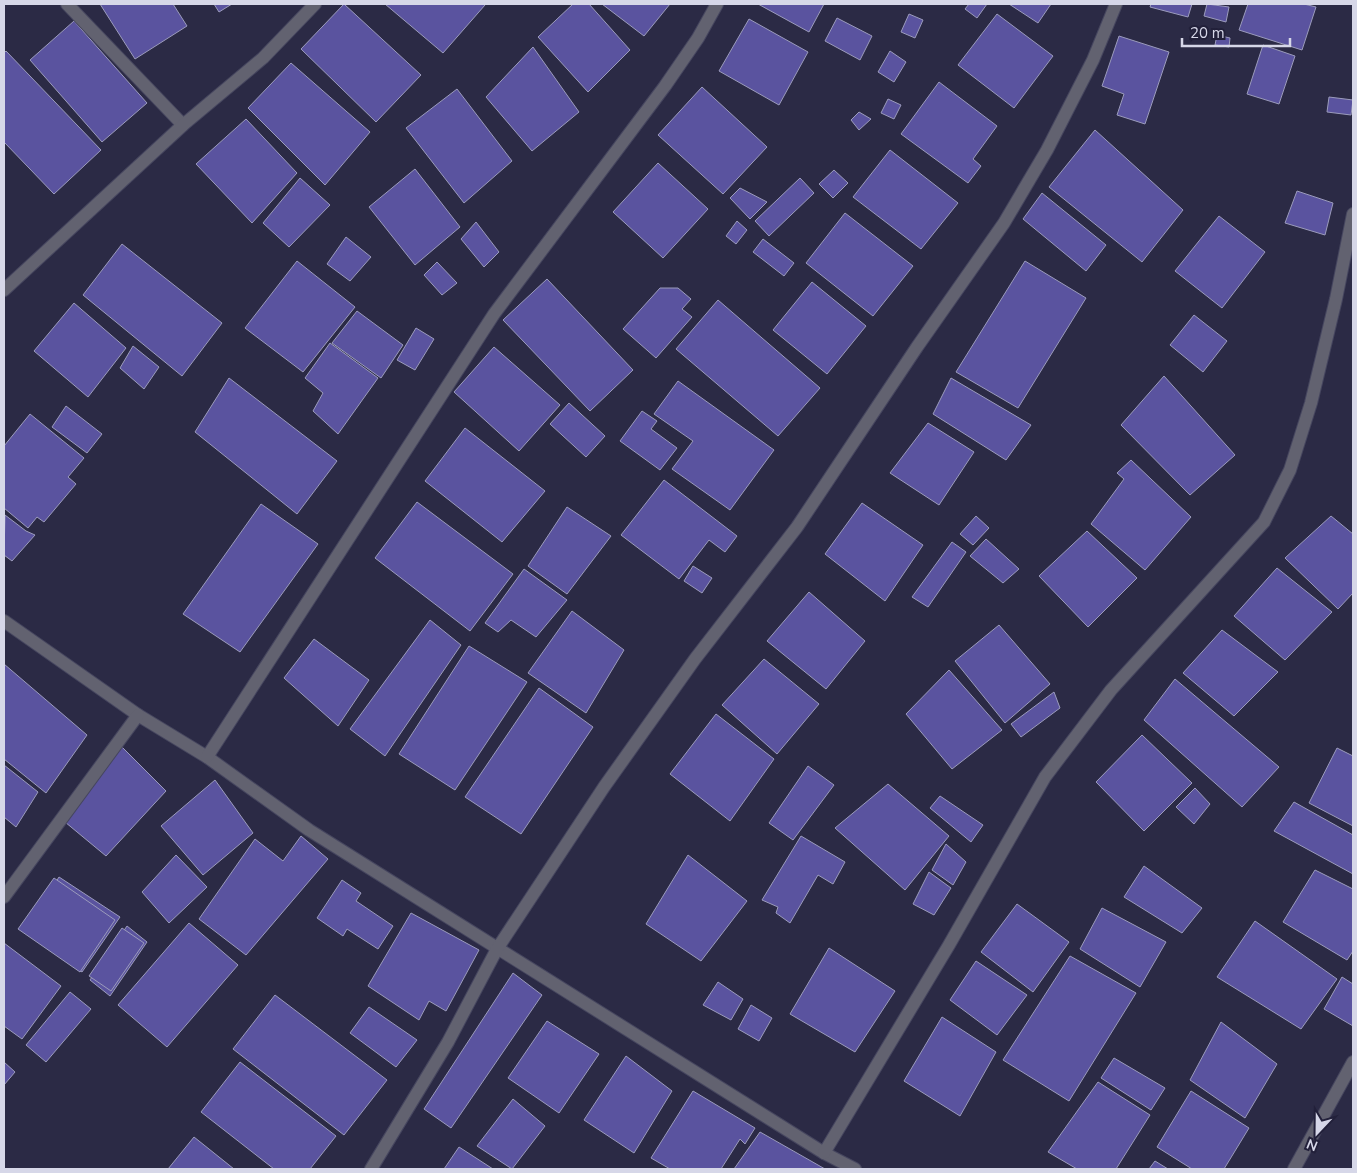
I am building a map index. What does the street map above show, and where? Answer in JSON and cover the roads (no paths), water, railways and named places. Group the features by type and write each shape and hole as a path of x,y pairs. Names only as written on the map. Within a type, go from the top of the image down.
{"street":[{"path":"67,4 183,125"},
{"path":"4,290 183,125 263,58 315,4"},
{"path":"207,757 494,314 665,86 698,38 717,4"},
{"path":"371,1169 448,1042 496,948 604,786 695,659 797,527 917,347 1004,223 1051,142 1093,60 1116,4"},
{"path":"824,1153 950,945 1045,777 1111,690 1264,522 1290,470 1311,402 1336,299 1353,214"},
{"path":"4,621 138,715 207,757 309,830 824,1153 840,1166 855,1169"},
{"path":"4,897 138,715"},
{"path":"1294,1169 1353,1062"}]}
